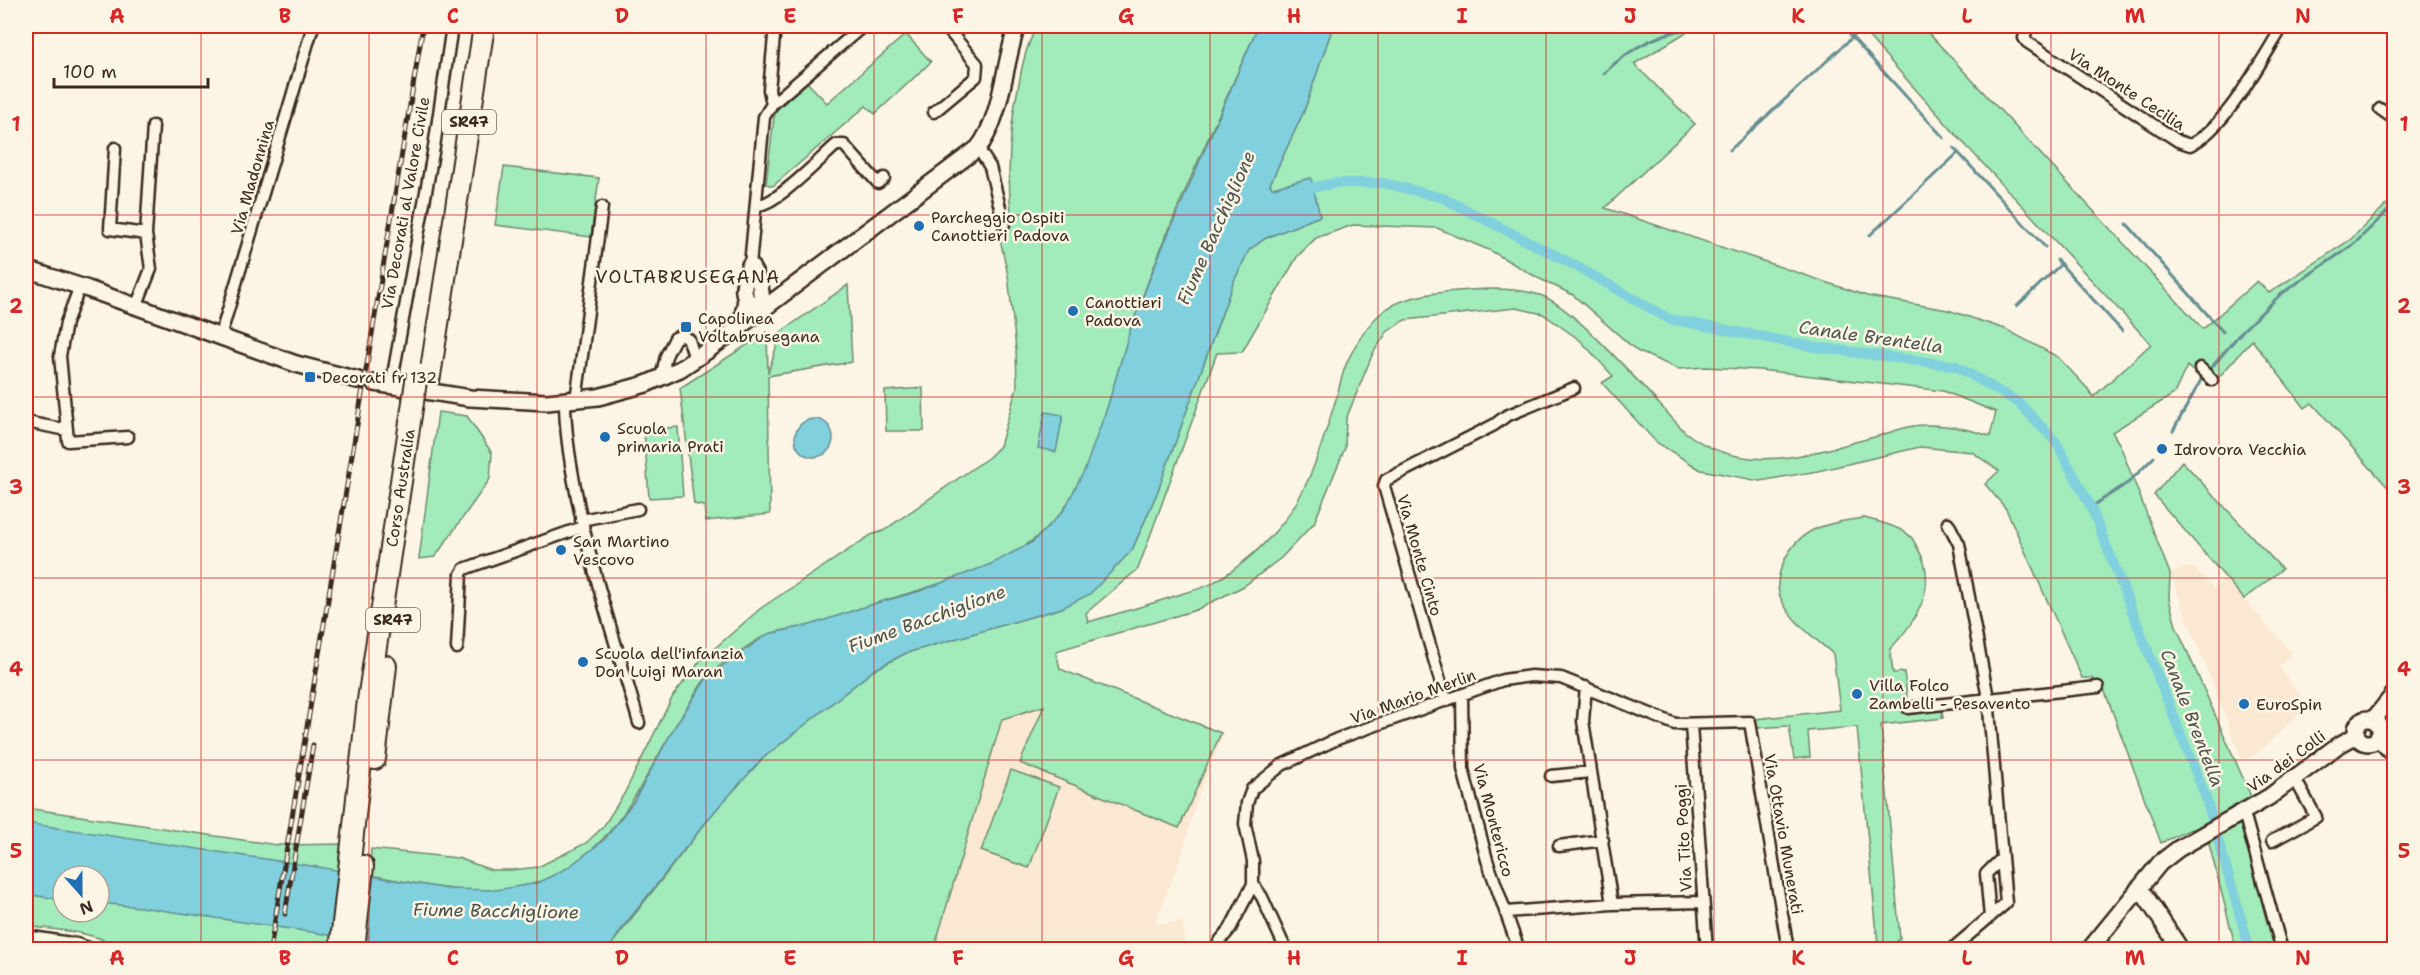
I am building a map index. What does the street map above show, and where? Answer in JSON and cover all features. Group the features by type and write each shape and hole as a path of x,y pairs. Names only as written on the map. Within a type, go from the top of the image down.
{"highway":[{"name":"Corso Australia","path":"354,950 368,700 420,403 471,26"},
{"name":"Corso Australia","path":"424,375 484,26"},
{"name":"Corso Australia","path":"340,950 359,838"}],"street":[{"name":"Via Madonnina","path":"220,337 313,26"},
{"name":"Via Decorati al Valore Civile","path":"392,386 453,26"},
{"path":"772,104 769,90 775,26"},
{"path":"738,329 745,278 750,265 764,117 772,104 863,26"},
{"path":"934,112 976,77 977,64 945,26"},
{"path":"375,383 492,400 547,402 619,393 661,378 695,359 738,329 978,148 988,136 1017,26"},
{"name":"Via Monte Cecilia","path":"2028,26 2024,38 2027,42 2178,141 2190,145 2197,141 2229,109 2283,26"},
{"path":"2380,109 2394,119"},
{"path":"136,307 151,269 146,234 153,126"},
{"path":"756,205 763,206 776,197 836,145 844,145 878,183 884,178"},
{"path":"115,148 110,229 146,234"},
{"path":"978,148 990,167 1004,224"},
{"path":"602,207 571,400 571,465 582,524 599,590 639,723"},
{"path":"750,265 760,284 761,312"},
{"path":"26,269 80,286 296,364 358,380"},
{"path":"760,284 777,291 790,291"},
{"path":"80,286 66,323 60,357 68,441 128,437"},
{"path":"744,297 746,303 761,312"},
{"path":"661,378 666,356 675,338 683,335 689,340 695,359"},
{"path":"2200,368 2212,380"},
{"name":"Via Monte Cinto","path":"1446,701 1384,486 1386,480 1494,425 1506,416 1574,388"},
{"path":"26,422 67,429"},
{"path":"457,648 461,574 464,569 582,524 638,508"},
{"path":"1948,523 1959,543 1988,698 2006,903 1950,950"},
{"name":"Via Mario Merlin","path":"1219,942 1230,929 1252,884 1253,861 1245,824 1247,803 1252,789 1282,765 1336,739 1503,680 1531,676 1561,678 1676,724 1750,722 1750,724"},
{"path":"1586,687 1583,721 1612,904"},
{"path":"1908,708 2098,687"},
{"name":"Via dei Colli","path":"2138,889 2160,862 2178,849 2240,815 2295,779 2337,746 2357,735 2356,729 2360,722 2364,719 2373,720 2394,694"},
{"name":"Via Montericco","path":"1462,695 1463,769 1487,861 1519,950"},
{"path":"2373,720 2380,729 2376,739"},
{"name":"Via Ottavio Munerati","path":"1750,724 1788,950"},
{"name":"Via Tito Poggi","path":"1691,725 1707,950"},
{"path":"2357,735 2365,742 2376,739"},
{"path":"2376,739 2394,758"},
{"path":"1551,776 1591,772"},
{"path":"2272,841 2316,817 2295,779"},
{"path":"2240,815 2246,820 2282,950"},
{"path":"1559,846 1603,840"},
{"path":"1990,916 1986,874 2002,858"},
{"path":"1252,884 1262,897 1286,950"},
{"path":"2089,950 2138,889 2144,894 2181,950"},
{"path":"1506,912 1612,904 1702,902"},
{"path":"26,936 77,944 95,950"}],"shaded area":[{"path":"2191,566 2214,588 2225,578 2292,653 2279,667 2308,705 2257,754 2242,760 2170,574"},
{"path":"1056,651 1060,669 1224,734 1197,799 1181,857 1155,924 1183,922 1185,949 871,950 898,737"}],"green space":[{"name":"Canottieri Padova","path":"1038,26 1258,26 1160,252 1131,329 1095,446 1076,490 1064,509 1047,529 1025,546 976,571 819,623 770,634 728,660 709,675 700,687 642,785 609,832 589,852 566,869 538,882 497,891 454,889 369,875 371,849 458,858 491,870 511,870 538,867 586,843 603,827 624,794 673,696 700,661 761,608 871,535 883,531 989,457 1000,446 1017,387 1016,349 1008,275 997,226 1012,222 1009,167 1013,114 1024,58"},
{"path":"1333,26 1706,26 1693,28 1634,64 1695,124 1605,208 1867,296 1948,310 2005,329 2058,357 2093,397 2151,344 1959,138 1867,35 1850,26 1922,26 2203,329 2257,281 2269,293 2350,240 2394,197 2394,494 2312,403 2305,408 2252,340 2210,387 2187,366 2174,394 2112,432 2120,445 2170,574 2169,599 2176,626 2250,794 2248,812 2277,949 2236,949 2207,836 2191,829 2161,843 2104,689 2092,678 2082,678 2006,509 1985,484 1999,471 1972,452 1920,447 1818,471 1760,481 1701,470 1656,442 1602,383 1613,376 1581,341 1543,314 1516,308 1405,320 1387,332 1373,353 1346,419 1345,448 1314,523 1281,558 1244,586 1196,610 1056,651 1060,669 1221,733 1179,828 1020,763 1044,706 1002,719 934,949 607,950 714,812 763,758 874,670 906,653 1062,608 1132,550 1157,493 1233,283 1249,250 1266,238 1320,216 1272,188 1270,184 1304,111","holes":["1353,225 1437,228 1491,251 1573,295 1637,351 1678,369 1706,367 1759,370 1943,391 1996,412 1990,436 1949,426 1917,425 1804,455 1779,458 1731,455 1708,446 1685,432 1594,335 1555,303 1540,295 1505,289 1427,294 1398,303 1375,318 1366,329 1346,365 1320,449 1307,482 1290,513 1265,543 1223,577 1207,586 1088,622 1086,613 1138,569 1217,353 1242,352 1297,257 1316,238"]},
{"path":"906,34 931,62 875,114 866,106 773,186 766,184 774,117 778,109 806,81 827,103"},
{"path":"504,167 599,178 591,237 495,225"},
{"path":"848,285 852,362 768,376 770,514 706,521 704,506 694,504 680,388 767,332 768,373 781,332"},
{"path":"923,388 924,431 886,431 885,391"},
{"path":"438,412 467,416 492,453 490,479 435,557 419,559"},
{"path":"678,427 683,496 649,498 644,430"},
{"path":"2182,461 2282,569 2244,599 2154,495"},
{"path":"1864,518 1907,533 1924,563 1927,576 1922,603 1908,627 1890,649 1893,673 1904,672 1909,711 1941,707 1943,718 1881,725 1900,939 1895,943 1878,944 1857,727 1808,731 1810,757 1794,759 1789,726 1756,728 1755,719 1840,710 1833,654 1805,630 1786,609 1779,592 1778,579 1788,553 1805,535 1826,525"},
{"path":"1011,770 1059,787 1029,868 981,851"},
{"path":"26,808 277,845 346,844 335,949 119,949 100,938 62,930 26,926"}],"water":[{"name":"Fiume Bacchiglione","path":"1258,26 1333,26 1304,111 1270,184 1272,188 1311,178 1320,216 1266,238 1249,250 1233,283 1157,493 1132,550 1090,594 1062,608 906,653 874,670 763,758 714,812 623,927 609,949 432,950 398,947 311,932 111,904 111,864 51,864 51,898 26,894 26,823 448,889 496,890 538,883 567,868 604,840 634,801 675,726 708,676 768,634 810,625 920,591 991,564 1033,542 1064,510 1085,469 1108,405 1130,330 1157,260"},
{"path":"1045,412 1063,415 1056,452 1038,448"},
{"path":"814,419 828,424 833,438 828,452 814,457 800,452 795,438 800,424"}],"waterway":[{"path":"1604,73 1627,54 1649,41 1674,32 1703,26"},
{"path":"1833,26 1837,27"},
{"path":"1850,35 1944,138"},
{"path":"1730,150 1855,35"},
{"path":"1954,148 2045,247"},
{"path":"1870,235 1958,153"},
{"name":"Canale Brentella","path":"1300,190 1336,183 1384,183 1443,198 1576,266 1669,319 1815,347 1956,366 2019,403 2056,442 2091,507 2206,798 2250,950"},
{"path":"2173,431 2201,380 2243,330 2281,294 2354,244 2394,205"},
{"path":"2127,224 2223,332"},
{"path":"2057,260 2122,331"},
{"path":"2017,306 2061,264"},
{"path":"2091,507 2129,482 2154,457"}],"railway":[{"path":"270,950 423,26"},
{"path":"285,914 313,745"}],"place":[{"name":"Parcheggio Ospiti Canottieri Padova","path":"919,226"},
{"name":"Canottieri Padova","path":"1073,311"},
{"name":"Capolinea Voltabrusegana","path":"686,327"},
{"name":"Decorati fr 132","path":"310,377"},
{"name":"Scuola primaria Prati","path":"605,437"},
{"name":"Idrovora Vecchia","path":"2162,449"},
{"name":"San Martino Vescovo","path":"561,550"},
{"name":"Scuola dell'infanzia Don Luigi Maran","path":"583,662"},
{"name":"Villa Folco Zambelli - Pesavento","path":"1857,694"},
{"name":"EuroSpin","path":"2244,704"}],"district":[{"name":"VOLTABRUSEGANA","path":"688,277"}]}
